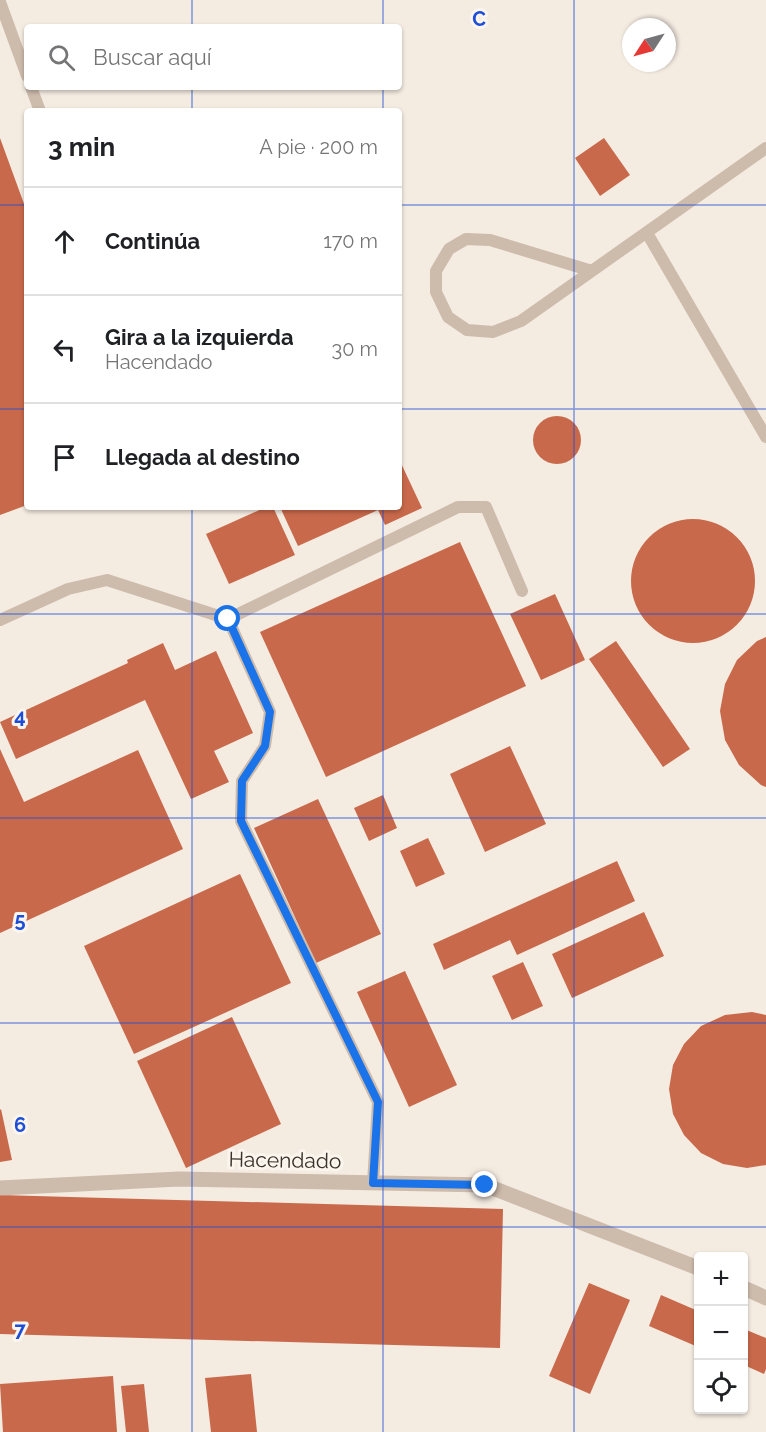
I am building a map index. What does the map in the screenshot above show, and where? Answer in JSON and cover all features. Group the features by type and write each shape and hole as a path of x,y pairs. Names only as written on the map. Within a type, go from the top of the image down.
{"street":[{"name":"Hacendado","path":"0,1188 179,1179 485,1185 694,1266"},
{"path":"748,1290 766,1298"}],"lane":[{"path":"0,2 24,68"},
{"path":"32,90 39,108"},
{"path":"592,271 490,240 466,239 450,249 436,271 436,292 448,317 467,330 493,332 521,321 646,233 766,148"},
{"path":"646,233 766,437"},
{"path":"0,620 68,589 107,580 228,619 458,507 486,507 522,591"},
{"path":"228,619 270,712 265,746 242,781 241,821 378,1102 373,1183"}],"building":[{"path":"0,138 24,204 24,506 0,515"},
{"path":"604,138 630,175 600,196 575,158"},
{"path":"552,416 562,416 577,426 581,440 580,449 571,460 562,464 552,464 537,454 533,445 533,435 543,420"},
{"path":"402,465 422,508 385,525 378,510 402,510"},
{"path":"259,510 274,510 295,555 229,584 206,534"},
{"path":"281,510 378,510 298,546"},
{"path":"693,519 717,524 736,538 750,557 755,581 750,605 736,624 717,638 693,643 669,638 650,624 636,605 631,581 636,557 650,538 669,524"},
{"path":"460,542 526,686 326,777 260,632"},
{"path":"555,594 585,660 541,680 510,614"},
{"path":"766,637 766,787 739,765 725,740 720,711 725,684 737,660 757,641"},
{"path":"616,641 690,749 663,767 589,659"},
{"path":"163,643 175,670 216,651 253,733 214,751 229,782 191,799 145,700 16,759 0,722 128,663 127,660"},
{"path":"510,746 546,824 485,852 450,774"},
{"path":"0,749 24,802 138,750 183,849 0,933"},
{"path":"383,795 397,828 369,841 354,808"},
{"path":"318,799 381,934 316,963 254,828"},
{"path":"428,838 445,874 416,887 400,851"},
{"path":"617,861 635,901 517,955 510,940 444,970 433,944"},
{"path":"240,874 291,983 134,1054 84,946"},
{"path":"644,912 664,956 572,998 552,954"},
{"path":"523,962 543,1006 512,1020 492,976"},
{"path":"405,971 457,1085 409,1107 357,992"},
{"path":"752,1012 766,1015 766,1165 747,1168 723,1164 701,1153 684,1135 673,1114 669,1089 673,1065 684,1044 701,1026 725,1015"},
{"path":"232,1017 281,1124 186,1168 137,1061"},
{"path":"0,1110 12,1160 0,1162"},
{"path":"0,1195 503,1209 500,1348 0,1334"},
{"path":"589,1283 630,1300 590,1394 549,1376"},
{"path":"661,1295 694,1309 694,1345 649,1326"},
{"path":"748,1331 766,1338 764,1374 748,1367"},
{"path":"251,1374 257,1432 211,1432 205,1378"},
{"path":"113,1376 117,1432 3,1432 0,1384"},
{"path":"144,1384 149,1432 126,1432 121,1386"}],"route":[{"path":"228,619 270,712 265,746 242,781 241,821 378,1102 373,1183 485,1185"}]}
